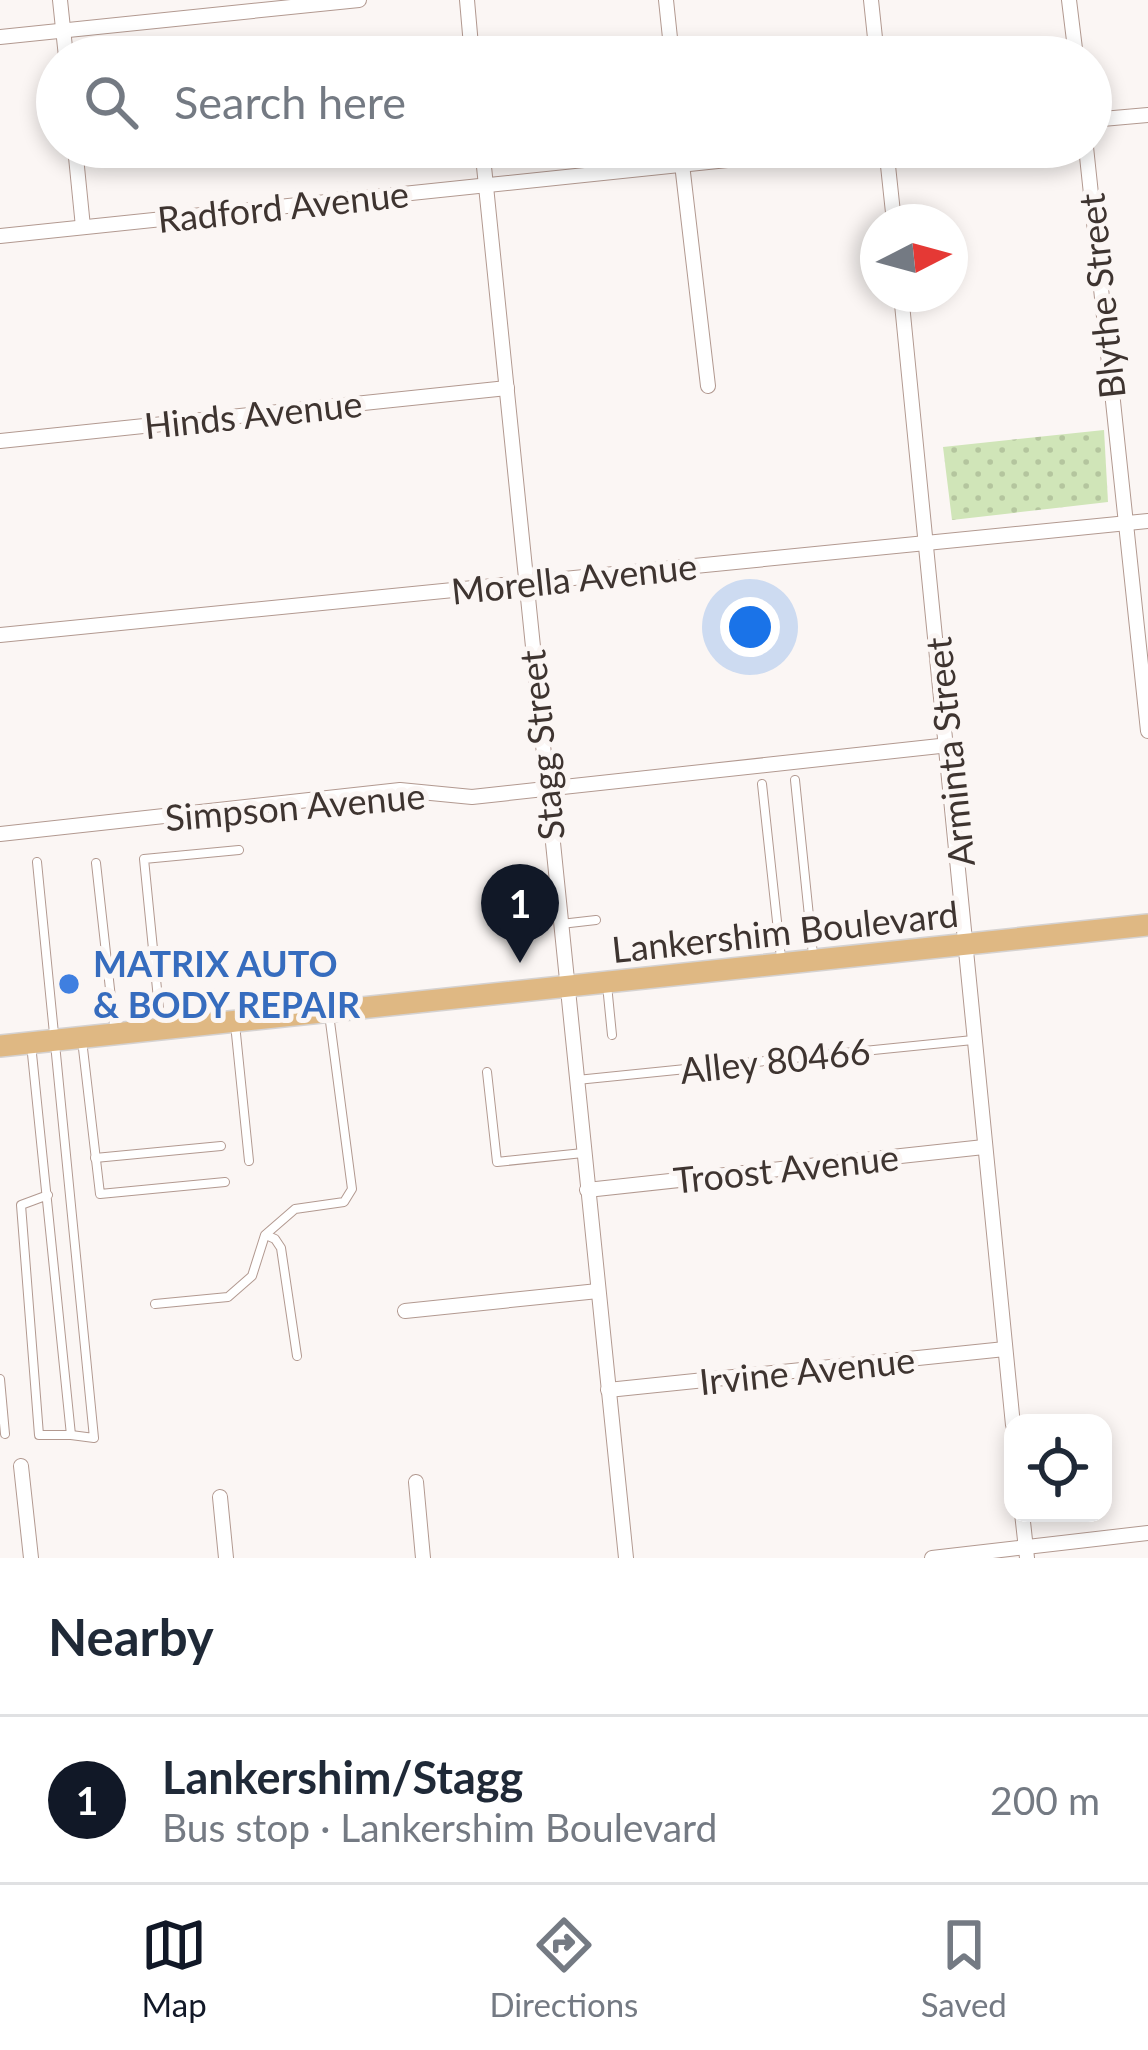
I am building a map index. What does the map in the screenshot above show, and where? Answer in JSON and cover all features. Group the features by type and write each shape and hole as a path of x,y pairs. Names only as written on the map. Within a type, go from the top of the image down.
{"main road":[{"name":"Lankershim Boulevard","path":"0,1046 1148,925"}],"street":[{"path":"60,0 64,36"},
{"path":"0,37 358,0"},
{"path":"467,0 470,36"},
{"path":"666,0 670,36"},
{"path":"872,0 875,36"},
{"path":"1070,0 1074,36"},
{"path":"1112,119 1148,115"},
{"path":"77,168 83,227"},
{"name":"Stagg Street","path":"484,168 626,1558"},
{"name":"Radford Avenue","path":"0,236 654,168"},
{"path":"682,168 708,386"},
{"path":"888,168 892,204"},
{"name":"Blythe Street","path":"1088,168 1148,731"},
{"name":"Arminta Street","path":"903,312 1012,1414"},
{"name":"Hinds Avenue","path":"0,441 507,388"},
{"name":"Morella Avenue","path":"0,635 1148,521"},
{"name":"Simpson Avenue","path":"0,833 400,790 472,797 949,745"},
{"name":"Troost Avenue","path":"587,1190 984,1147"},
{"path":"405,1311 598,1291"},
{"name":"Irvine Avenue","path":"608,1390 1005,1349"},
{"path":"21,1466 31,1558"},
{"path":"416,1482 423,1558"},
{"path":"220,1496 226,1558"},
{"path":"1023,1522 1026,1553"},
{"path":"932,1558 1026,1553 1148,1533"}],"lane":[{"path":"795,780 814,962"},
{"path":"762,784 782,965"},
{"path":"161,1030 144,860 239,850"},
{"path":"37,862 94,1438 39,1435 20,1204 48,1195"},
{"path":"96,862 115,1035"},
{"path":"560,924 596,920"},
{"path":"607,983 613,1035"},
{"path":"155,1304 228,1297 252,1276 265,1235 295,1210 344,1202 352,1189 329,1013"},
{"path":"235,1022 249,1161"},
{"path":"82,1039 100,1194 225,1182"},
{"name":"Alley 80466","path":"576,1080 973,1040"},
{"path":"31,1042 71,1436"},
{"path":"487,1072 496,1162 584,1153"},
{"path":"95,1158 221,1146"},
{"path":"265,1235 281,1248 297,1357"},
{"path":"0,1379 5,1434"}],"green space":[{"path":"1104,430 1108,502 952,520 943,447"}],"place":[{"name":"Lankershim/Stagg","path":"520,963"},
{"name":"MATRIX AUTO & BODY REPAIR","path":"69,984"}]}
